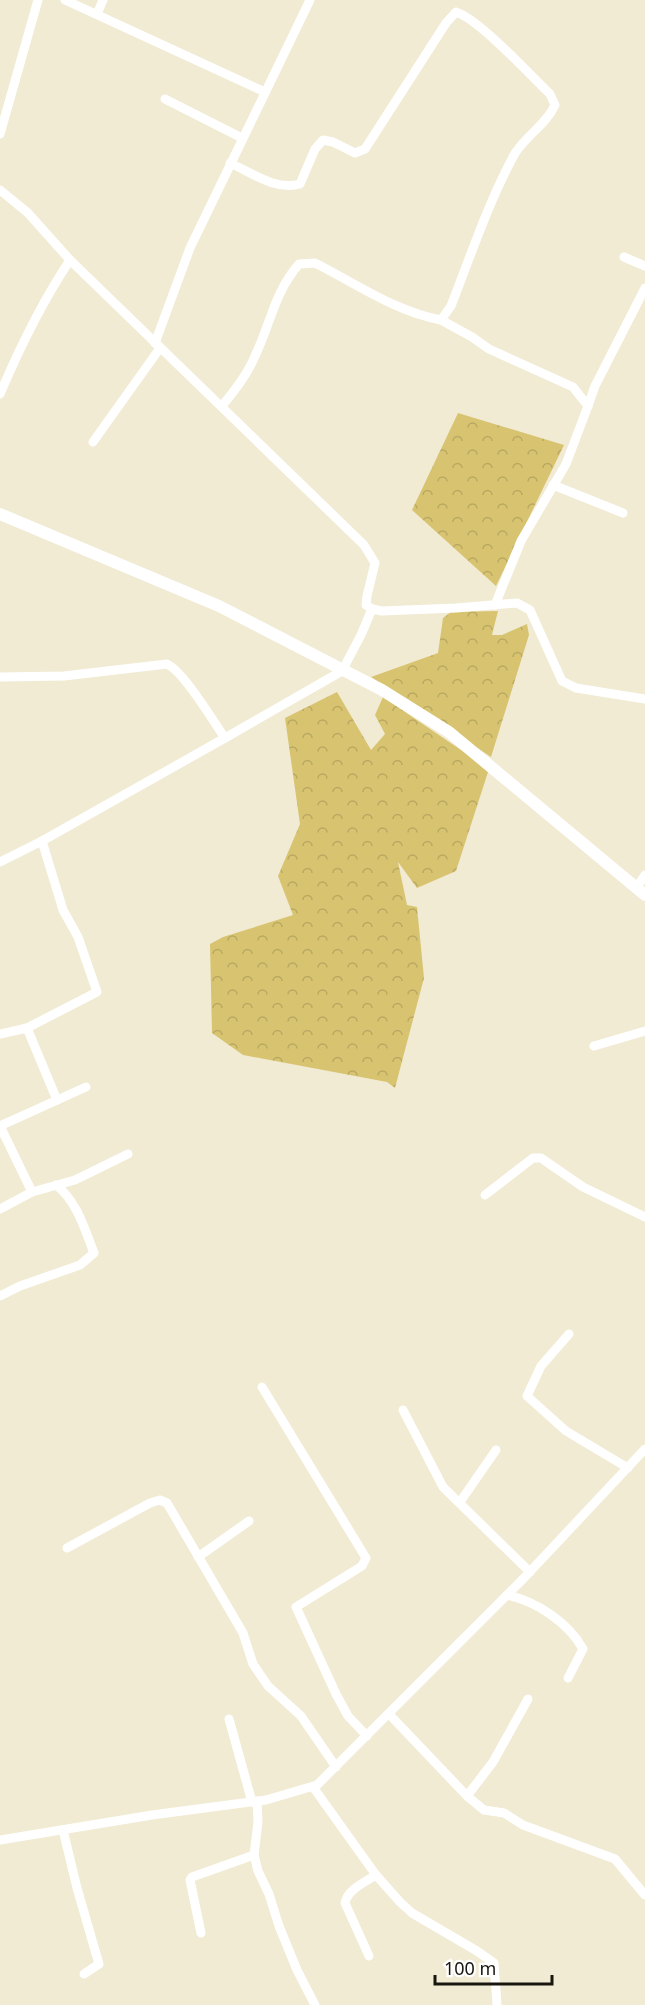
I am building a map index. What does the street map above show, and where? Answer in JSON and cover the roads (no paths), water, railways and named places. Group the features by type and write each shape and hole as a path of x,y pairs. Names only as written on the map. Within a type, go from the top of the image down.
{"street":[{"path":"0,134 38,0"},
{"path":"64,0 265,92"},
{"path":"98,14 103,0"},
{"path":"93,442 158,345 190,248 310,0"},
{"path":"230,163 278,185 291,186 300,184 315,148 323,140 333,142 355,153 365,149 446,23 456,12 465,15 550,94 555,105 551,115 516,152 494,195 451,306 441,320"},
{"path":"165,99 242,138"},
{"path":"0,190 28,213 70,260 364,545 375,562 366,605 382,611 517,603 530,610 562,681 576,688 645,699"},
{"path":"624,257 645,266"},
{"path":"0,394 25,337 70,260"},
{"path":"222,406 244,379 256,356 278,294 299,264 315,263 404,308 424,317 441,320 489,349 573,387 588,406"},
{"path":"495,605 521,542 566,464 595,386 645,288"},
{"path":"553,485 623,513"},
{"path":"0,514 219,606 382,690 449,732 641,891 645,875"},
{"path":"0,861 42,841 342,670 372,609"},
{"path":"0,677 64,676 167,664 172,666 186,682 225,738"},
{"path":"0,1034 27,1028 98,992 78,937 63,910 42,841"},
{"path":"27,1028 57,1100"},
{"path":"594,1046 645,1031"},
{"path":"32,1192 0,1126 86,1087"},
{"path":"0,1209 32,1192 75,1180 128,1155"},
{"path":"485,1195 533,1158 541,1158 583,1187 645,1216"},
{"path":"0,1296 20,1286 80,1265 94,1253 82,1220 64,1191 56,1185"},
{"path":"568,1334 541,1366 527,1396 566,1431 628,1468"},
{"path":"262,1387 366,1558 362,1566 296,1607 344,1709 367,1736"},
{"path":"403,1410 443,1487 530,1572"},
{"path":"0,1840 152,1815 255,1802 317,1785 530,1572 645,1449"},
{"path":"460,1502 496,1450"},
{"path":"67,1548 160,1500 168,1503 243,1633 253,1664 268,1686 301,1716 336,1767"},
{"path":"198,1557 249,1521"},
{"path":"507,1595 524,1599 556,1618 579,1641 583,1649 568,1678"},
{"path":"467,1796 493,1762 528,1699"},
{"path":"389,1714 467,1796 484,1810 504,1813 523,1826 615,1859 645,1895"},
{"path":"229,1719 255,1802 258,1822 254,1855 258,1871 269,1894 297,1970 314,2002 304,2005"},
{"path":"313,1787 376,1875 411,1913 494,1963 497,2005"},
{"path":"63,1830 99,1964 84,1974"},
{"path":"201,1933 190,1886 192,1877 254,1855"},
{"path":"369,1956 345,1903 346,1897 351,1892 376,1875"}]}
